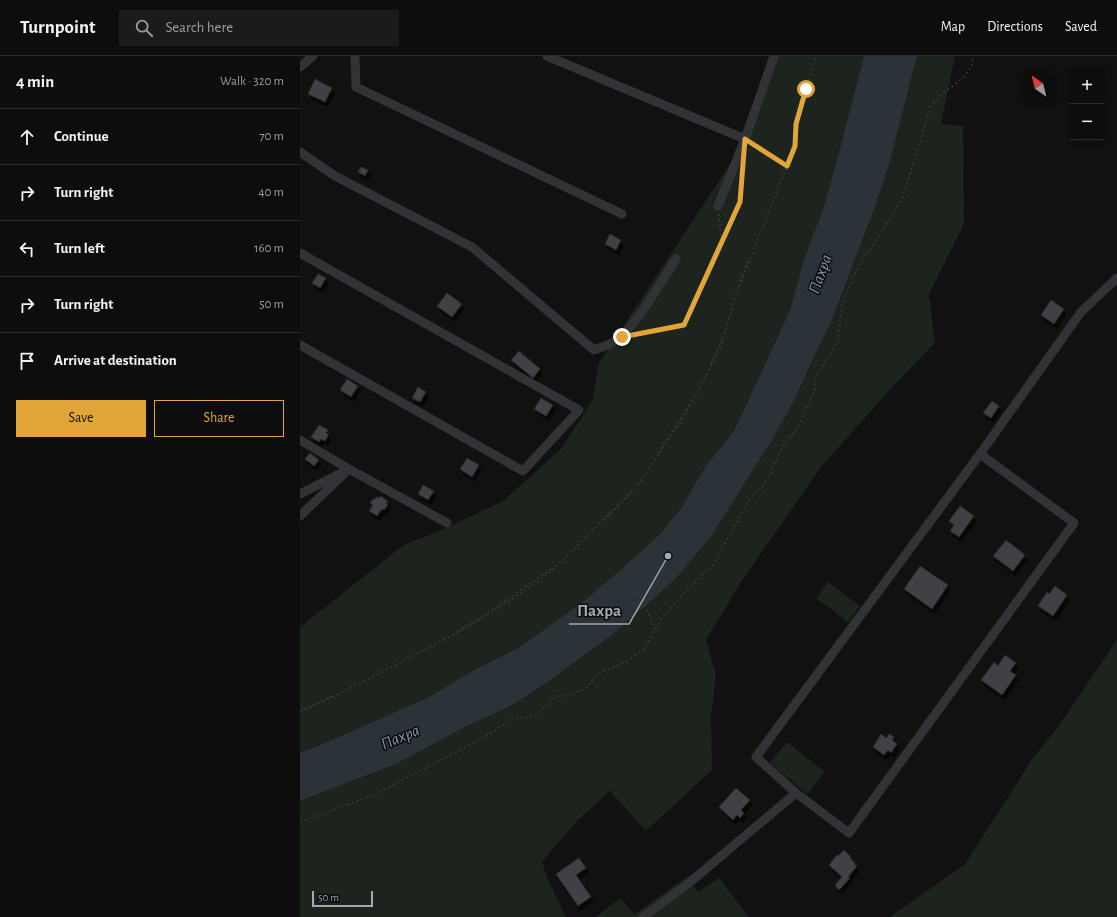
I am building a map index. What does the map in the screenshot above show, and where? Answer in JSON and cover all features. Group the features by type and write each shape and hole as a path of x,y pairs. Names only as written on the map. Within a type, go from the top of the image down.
{"street":[{"path":"300,67 313,56"},
{"path":"355,56 356,87 622,214"},
{"path":"548,56 745,139"},
{"path":"718,206 745,139 774,56"},
{"path":"300,152 335,176 472,247 594,350 610,344 622,337 644,309 676,259"},
{"path":"300,253 579,410 523,471 300,346"},
{"path":"980,454 1074,524 849,834 796,793 756,757 980,454 1080,312 1117,278"},
{"path":"300,440 447,523"},
{"path":"300,494 349,469"},
{"path":"300,516 349,469"},
{"path":"642,917 689,883 796,793"}],"path":[{"path":"300,711 375,677 434,646 477,620 560,563 627,498 702,386 727,326 741,276 795,146 796,124 816,56"},
{"path":"300,822 374,795 483,738 514,718 534,717 556,696 565,696 585,689 598,674 625,662 644,649 662,618 682,595 713,565 751,497 763,487 784,444 797,428 815,391 816,376 837,343 843,299 865,254 871,249 902,198 931,106 942,94 963,78 972,66 973,56"},
{"path":"745,139 787,166"},
{"path":"622,337 684,325 740,202 743,163"},
{"path":"718,206 722,242"},
{"path":"630,585 642,598 655,630"}],"shaded area":[{"path":"770,56 864,56 824,206 803,262 790,310 734,431 705,467 681,508 660,534 585,600 520,647 474,670 427,698 311,749 300,752 300,627 405,544 433,534 503,501 561,449 592,401 599,363 740,149"},
{"path":"917,56 955,56 941,124 963,126 964,224 929,294 935,343 894,385 821,467 743,579 706,640 716,674 711,717 712,770 646,831 610,791 576,822 542,862 548,880 566,917 300,917 300,801 396,764 467,726 509,707 542,686 604,641 745,483 797,395 830,325 875,207 889,165"},
{"path":"828,582 860,606 848,622 816,598"},
{"path":"1117,640 1117,917 890,917 965,864 1033,758 1058,727"},
{"path":"787,742 825,772 807,794 770,763"},
{"path":"688,876 698,892 719,878 749,917 596,917 620,898 635,914"}],"water":[{"path":"864,56 917,56 889,165 875,207 830,325 797,395 773,438 712,535 676,578 643,608 604,641 542,686 509,707 467,726 396,764 300,801 300,752 311,749 427,698 474,670 520,647 585,600 626,565 660,534 681,508 705,467 734,431 790,310 803,262 824,206"}],"building":[{"path":"315,79 332,88 325,102 308,94"},
{"path":"361,167 368,170 365,176 358,172"},
{"path":"610,234 621,240 616,250 605,244"},
{"path":"318,274 326,278 320,288 312,283"},
{"path":"447,293 462,304 452,317 437,306"},
{"path":"1051,300 1064,309 1054,324 1041,315"},
{"path":"519,351 540,369 533,378 511,360"},
{"path":"347,379 358,386 351,397 340,390"},
{"path":"418,387 426,392 420,402 412,398"},
{"path":"541,398 553,405 546,416 534,409"},
{"path":"992,401 999,406 991,418 983,413"},
{"path":"319,425 328,430 326,433 329,434 325,441 321,439 319,442 311,437"},
{"path":"310,453 319,460 314,466 305,459"},
{"path":"467,458 479,465 472,477 460,469"},
{"path":"423,485 434,491 428,500 418,494"},
{"path":"380,496 388,501 386,504 388,505 384,510 382,509 377,516 369,511 373,505 370,503 373,499 374,500 376,497 379,498"},
{"path":"960,506 974,516 959,537 950,531 954,525 949,521"},
{"path":"1006,540 1025,555 1013,571 993,556"},
{"path":"920,566 948,585 932,609 904,589"},
{"path":"1055,586 1067,595 1053,616 1038,606 1047,592 1049,594"},
{"path":"1005,655 1016,663 1010,671 1016,675 1002,695 981,680 994,662 998,666"},
{"path":"881,734 886,738 889,734 894,737 892,740 897,744 891,753 888,750 884,755 873,747"},
{"path":"736,788 750,800 741,810 744,813 740,818 737,815 733,820 719,807"},
{"path":"844,850 857,866 848,877 850,878 839,890 835,885 842,877 829,865 837,855 838,856"},
{"path":"579,858 586,868 576,875 591,897 578,906 556,874"}],"place":[{"name":"Пахра","path":"668,556"}],"route":[{"path":"622,337 684,325 740,202 745,139 787,166 795,146 796,124 806,89"}]}
